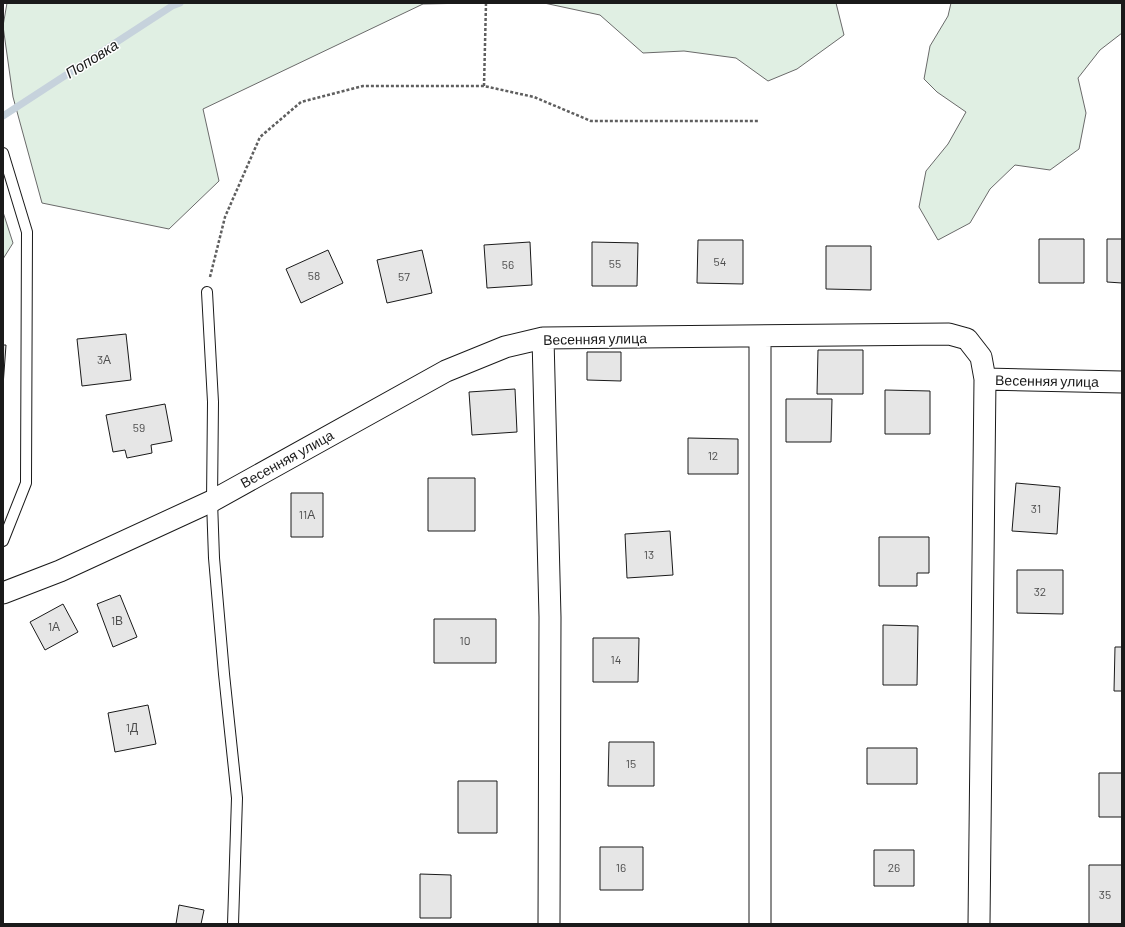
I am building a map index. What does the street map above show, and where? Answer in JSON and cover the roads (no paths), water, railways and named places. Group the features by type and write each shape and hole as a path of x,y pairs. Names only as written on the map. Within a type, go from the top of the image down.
{"street":[{"name":"Весенняя улица","path":"3,593 60,571 212,501 446,370 505,347 543,338 949,334 967,340 982,357 985,379 1122,382"},
{"path":"760,336 760,924"},
{"path":"543,338 550,616 549,924"},
{"path":"979,924 985,379"}],"lane":[{"path":"3,153 27,232 26,483 3,541"},
{"path":"207,292 213,402 212,501 214,558 237,798 233,924"}],"waterway":[{"name":"Поповка","path":"3,116 172,6 180,3"}]}
